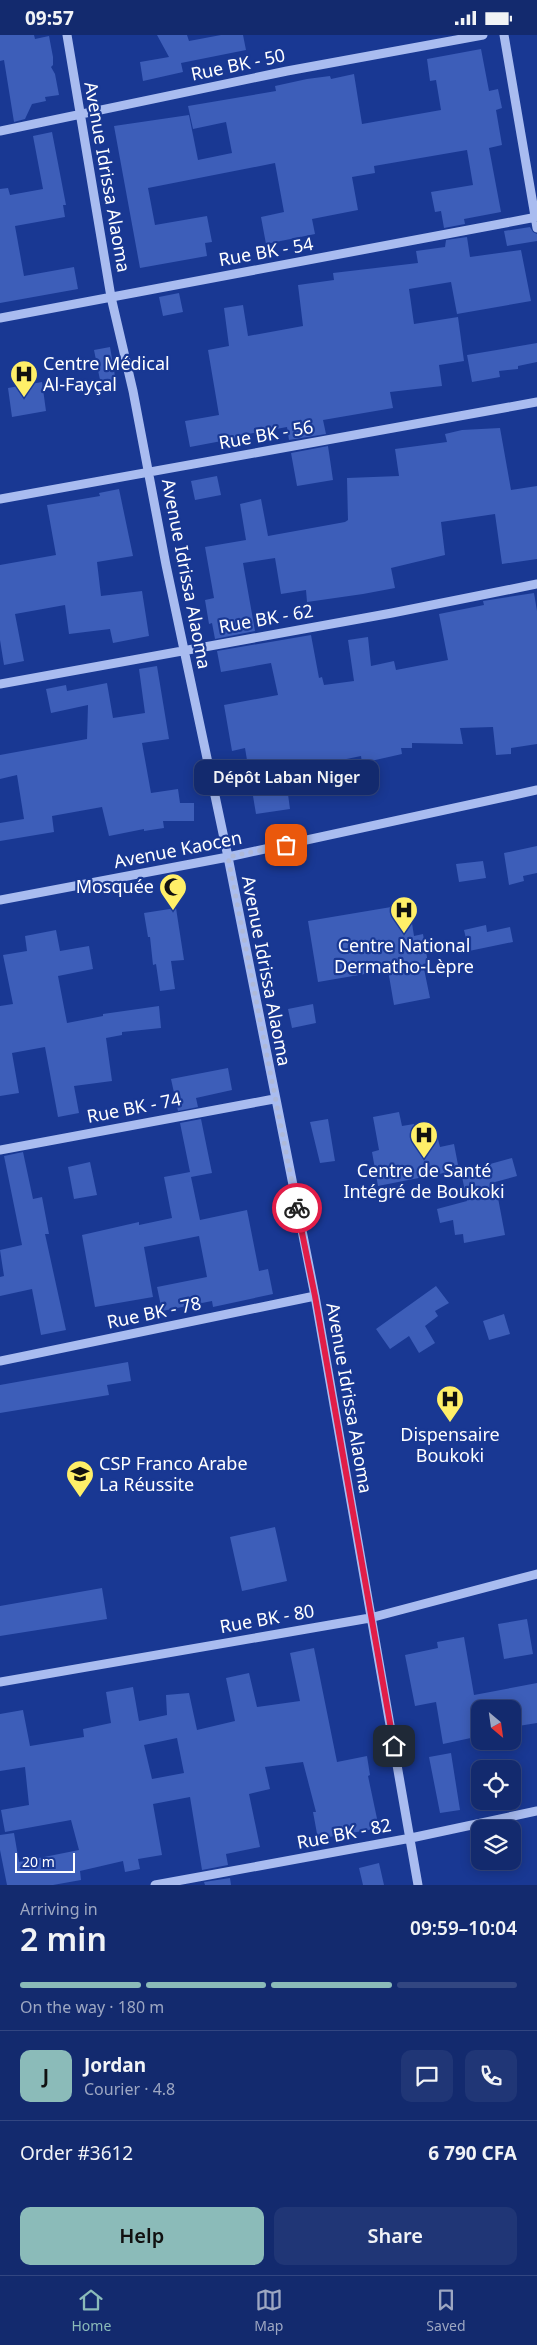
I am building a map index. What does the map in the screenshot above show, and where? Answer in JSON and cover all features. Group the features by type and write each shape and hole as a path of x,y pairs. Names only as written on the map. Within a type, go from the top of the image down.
{"street":[{"name":"Avenue Idrissa Alaoma","path":"67,35 111,297 228,857 274,1099 315,1296 418,1885"},
{"name":"Rue BK - 50","path":"0,131 80,116 287,71 484,35"},
{"path":"504,35 537,228"},
{"name":"Rue BK - 54","path":"0,318 536,218"},
{"name":"Rue BK - 56","path":"0,499 537,403"},
{"name":"Rue BK - 62","path":"0,683 537,584"},
{"name":"Avenue Kaocen","path":"0,900 228,857 537,790"},
{"name":"Rue BK - 74","path":"0,1150 274,1099"},
{"name":"Rue BK - 78","path":"0,1361 315,1296"},
{"name":"Rue BK - 80","path":"0,1682 370,1618 537,1574"},
{"name":"Rue BK - 82","path":"155,1885 411,1838 537,1811"}],"building":[{"path":"0,35 34,35 35,39 49,36 53,57 53,65 51,67 55,74 59,95 45,97 46,101 32,104 25,119 14,122 4,60 0,61"},
{"path":"157,35 187,35 189,41 221,35 243,35 246,50 181,63 183,72 143,81 140,62 169,57"},
{"path":"481,49 489,91 498,89 502,108 496,110 502,145 489,148 501,212 464,219 465,224 444,228 441,211 435,212 431,192 473,185 467,150 374,166 375,173 352,177 358,210 312,219 315,234 266,244 261,217 284,212 275,163 148,188 155,225 207,216 212,242 205,243 207,256 140,268 114,126 189,115 198,160 232,153 226,122 193,129 188,106 276,91 275,86 307,79 330,76 331,79 354,74 362,124 441,110 436,80 430,81 427,59"},
{"path":"52,132 66,205 63,205 65,217 15,226 24,276 74,267 78,289 0,303 0,189 8,188 10,195 43,189 33,136"},
{"path":"530,227 537,234 537,241 507,246 504,231"},
{"path":"467,237 470,257 521,250 531,301 457,314 451,282 409,289 414,324 458,317 464,361 439,365 442,386 390,392 393,408 323,420 326,434 289,440 287,427 190,447 185,421 219,415 208,350 229,346 224,308 243,305 248,336 303,326 298,285 334,280 333,273 418,263 416,251 445,247 446,240"},
{"path":"179,293 183,312 163,316 159,297"},
{"path":"537,343 537,362 518,366 518,369 499,371 500,377 472,382 467,355"},
{"path":"110,347 116,382 101,385 94,350"},
{"path":"42,382 46,411 12,417 8,388"},
{"path":"500,428 511,490 537,486 537,559 502,564 495,514 441,522 445,555 391,568 395,588 307,602 306,590 281,594 275,558 243,563 255,631 215,639 212,623 209,624 205,600 214,598 205,547 246,540 240,504 261,499 268,536 345,522 348,520 347,478 399,476 395,449 447,442 445,434 462,430"},
{"path":"328,446 333,480 297,486 291,453"},
{"path":"217,476 221,495 195,500 191,481"},
{"path":"119,489 133,556 97,562 101,596 142,591 149,636 113,643 110,629 69,634 65,605 15,614 24,661 4,665 0,640 0,565 56,555 47,505 100,496 99,493"},
{"path":"534,593 537,611 537,744 511,748 511,754 496,755 493,727 460,728 463,744 412,743 412,748 401,748 402,754 362,763 361,756 332,762 334,775 292,782 293,786 287,787 290,809 256,814 245,748 232,751 224,705 278,695 271,663 221,672 217,651 311,635 319,678 322,677 324,685 354,681 348,640 368,637 371,666 394,661 396,670 448,660 439,614 484,605 483,601"},
{"path":"157,666 169,739 142,743 151,793 178,789 180,803 194,803 194,821 163,821 164,828 144,831 144,829 109,836 102,807 52,816 54,832 0,841 0,823 24,819 17,775 0,779 0,755 87,739 88,705 51,713 46,689 66,685 67,691 107,683 113,718 145,713 139,669"},
{"path":"537,846 537,873 523,876 524,881 509,885 504,853"},
{"path":"483,861 486,878 459,882 456,864"},
{"path":"409,904 414,936 423,934 428,963 423,964 430,998 394,1005 388,970 318,982 308,921"},
{"path":"176,908 184,960 171,961 175,989 160,991 156,964 153,965 150,937 148,937 144,913"},
{"path":"486,925 487,932 510,927 513,942 469,951 464,930"},
{"path":"56,930 60,951 89,946 93,969 58,976 67,1023 103,1016 103,1014 159,1006 161,1028 122,1032 122,1035 106,1038 112,1081 74,1086 79,1113 58,1117 45,1047 12,1053 19,1093 0,1096 0,1006 13,1004 3,955 27,951 25,936"},
{"path":"313,1004 316,1023 292,1028 288,1009"},
{"path":"228,1068 232,1090 196,1098 198,1107 178,1111 171,1079"},
{"path":"399,1112 402,1126 414,1124 420,1142 438,1139 440,1147 454,1144 459,1170 378,1186 372,1152 379,1150 373,1117"},
{"path":"201,1119 212,1173 191,1177 200,1220 247,1210 259,1271 268,1269 273,1294 213,1307 212,1301 162,1311 157,1287 207,1277 199,1236 144,1247 153,1297 95,1307 82,1235 139,1222 139,1225 172,1218 164,1177 190,1172 180,1123"},
{"path":"328,1119 335,1161 320,1163 310,1122"},
{"path":"23,1152 33,1199 42,1197 49,1234 45,1234 66,1330 41,1335 32,1289 0,1296 0,1277 4,1276 0,1250 22,1245 4,1156"},
{"path":"512,1158 517,1176 495,1182 505,1235 464,1243 463,1234 455,1235 453,1220 440,1223 437,1209 467,1201 461,1172"},
{"path":"90,1162 97,1195 74,1199 68,1167"},
{"path":"436,1286 449,1303 435,1311 438,1316 425,1326 435,1343 419,1353 409,1336 390,1349 376,1329"},
{"path":"504,1314 510,1334 489,1340 483,1321"},
{"path":"128,1362 131,1381 107,1385 109,1395 0,1413 0,1385"},
{"path":"275,1527 287,1581 242,1591 230,1537"},
{"path":"102,1588 107,1619 0,1636 0,1606"},
{"path":"527,1619 533,1654 504,1659 498,1624"},
{"path":"464,1637 474,1695 537,1683 537,1723 521,1726 521,1700 471,1700 471,1738 443,1744 436,1702 415,1706 405,1655 438,1648 437,1642"},
{"path":"314,1648 337,1762 367,1756 370,1775 368,1776 379,1828 318,1839 313,1812 316,1812 303,1762 265,1767 270,1789 249,1794 260,1847 226,1854 228,1865 202,1870 190,1797 153,1804 162,1855 138,1859 140,1869 125,1872 123,1861 80,1871 81,1880 53,1885 7,1885 0,1850 0,1835 14,1833 19,1862 79,1850 71,1820 5,1832 1,1810 29,1805 25,1767 0,1771 0,1714 23,1710 30,1746 84,1737 83,1729 111,1723 106,1692 133,1687 139,1721 167,1715 166,1695 189,1693 197,1730 235,1721 226,1678 249,1673 257,1707 300,1701 290,1653","holes":["177,1738 184,1773 152,1779 144,1745"]},
{"path":"451,1753 460,1810 440,1813 429,1757"},
{"path":"379,1863 384,1885 363,1885 359,1868"},
{"path":"230,1878 231,1885 205,1885 204,1882"}],"way so far":[{"path":"286,845 228,857 297,1208"}],"place":[{"name":"Centre Médical Al-Fayçal","path":"24,398"},
{"name":"Dépôt Laban Niger","path":"286,845"},
{"name":"Mosquée","path":"173,911"},
{"name":"Centre National Dermatho-Lèpre","path":"404,934"},
{"name":"Centre de Santé Intégré de Boukoki","path":"424,1159"},
{"name":"Dispensaire Boukoki","path":"450,1423"},
{"name":"CSP Franco Arabe La Réussite","path":"80,1498"}],"route":[{"path":"297,1208 315,1296 370,1618 394,1746"}]}
